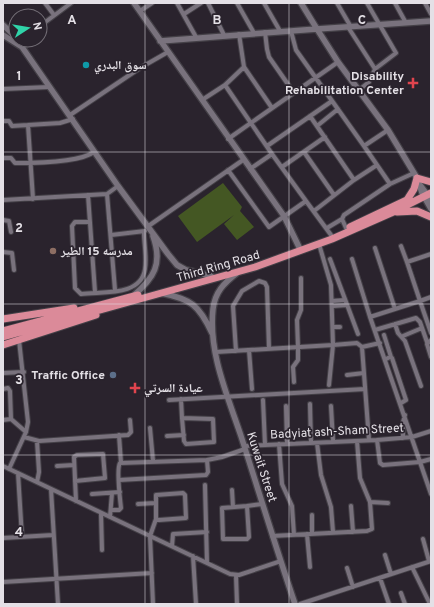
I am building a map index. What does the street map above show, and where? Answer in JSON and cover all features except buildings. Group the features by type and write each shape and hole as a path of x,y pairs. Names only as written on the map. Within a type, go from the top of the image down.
{"highway":[{"path":"407,200 414,189 415,175 431,182"},
{"name":"Third Ring Road","path":"3,337 113,305 132,297 211,276 299,247 332,235 407,200 427,193"},
{"name":"Third Ring Road","path":"3,331 161,293 239,272 319,244 391,213 427,193"},
{"path":"391,213 417,211 431,217"},
{"path":"3,319 113,305"},
{"path":"3,345 84,320 113,305"}],"main road":[{"path":"134,3 228,139 284,216 299,247"},
{"path":"302,3 338,62 388,130 420,185 427,193 431,208"},
{"path":"160,41 196,37 431,21"},
{"path":"24,48 148,230 177,264 186,270 211,276"},
{"path":"132,297 149,281 157,263 157,251 148,230"},
{"name":"Kuwait Street","path":"239,272 222,286 215,300 213,310 216,352 227,394 295,604"},
{"name":"Kuwait Street","path":"161,293 182,298 195,305 205,317 214,335"},
{"path":"221,397 227,394"}],"street":[{"path":"45,3 54,15"},
{"path":"61,3 64,8"},
{"path":"48,20 71,3"},
{"path":"177,3 196,37"},
{"path":"184,14 201,3"},
{"path":"208,3 224,35"},
{"path":"236,3 254,33"},
{"path":"264,3 280,31"},
{"path":"336,3 375,69"},
{"path":"359,90 369,82 375,69 396,53 367,3"},
{"path":"395,3 406,23"},
{"path":"425,3 431,14"},
{"path":"140,11 150,4"},
{"path":"291,31 294,46 390,184"},
{"path":"265,32 267,49 270,57 294,93"},
{"path":"239,34 244,67 272,108"},
{"path":"3,121 8,121 12,126 60,123 71,117 140,68 168,52"},
{"path":"228,139 252,124 272,108 338,62"},
{"path":"202,100 225,85 244,67"},
{"path":"225,85 272,154 332,235"},
{"path":"3,89 49,87"},
{"path":"267,146 332,100"},
{"path":"317,126 338,110"},
{"path":"310,116 354,180"},
{"path":"28,125 33,199"},
{"path":"364,146 388,130"},
{"path":"282,167 325,137"},
{"path":"3,158 11,158 15,163 81,158 94,152"},
{"path":"304,152 334,195"},
{"path":"250,169 272,154"},
{"path":"111,235 148,230 243,160"},
{"path":"314,211 354,180 377,165"},
{"path":"228,170 269,227 306,201"},
{"path":"327,228 342,219 390,184 415,175"},
{"path":"3,200 107,194 118,186"},
{"path":"107,194 115,290"},
{"path":"88,195 95,292"},
{"path":"342,219 346,228"},
{"path":"3,220 9,221 11,232"},
{"path":"90,222 75,222 72,226 76,288 81,294 132,288 145,272 148,230"},
{"path":"319,244 330,276 333,306 333,345 329,385"},
{"path":"402,246 431,333"},
{"path":"375,248 395,309"},
{"path":"3,252 12,252 14,270"},
{"path":"407,262 431,254"},
{"path":"330,259 358,334"},
{"path":"352,259 370,317 386,359 431,494"},
{"path":"294,382 293,367 298,360 297,320 302,310 301,278"},
{"path":"236,351 233,306 242,291 260,281 265,283 267,287 269,349"},
{"path":"370,317 431,297"},
{"path":"332,301 345,300"},
{"path":"333,306 346,305"},
{"path":"375,330 416,318 429,341 431,357"},
{"path":"395,324 398,333 402,336 420,386"},
{"path":"333,327 340,327"},
{"path":"402,336 422,328"},
{"path":"384,335 406,400 401,403"},
{"path":"9,469 26,432 28,419 24,372 19,340"},
{"path":"216,352 357,343 362,346 380,343"},
{"path":"362,346 369,440"},
{"path":"249,350 252,388"},
{"path":"386,359 391,357"},
{"path":"3,373 24,372"},
{"path":"347,375 364,373"},
{"path":"3,389 9,389 10,391 12,419 26,432"},
{"path":"227,394 365,389"},
{"path":"169,400 221,397"},
{"path":"181,399 182,418 186,444 212,443 215,440 213,419 182,418"},
{"path":"263,400 265,445"},
{"path":"310,404 311,443"},
{"path":"286,406 287,444"},
{"path":"331,406 333,441"},
{"path":"403,438 402,422 405,415"},
{"path":"3,420 12,419"},
{"path":"24,437 37,441 130,434 130,420"},
{"path":"150,428 153,461"},
{"name":"Badyiat ash-Sham Street","path":"121,463 207,460 222,457 244,447 403,438 412,437 431,431"},
{"path":"112,510 121,509 118,466 121,463 119,435"},
{"path":"167,436 184,435"},
{"path":"377,440 381,464 420,462 431,459"},
{"path":"37,441 39,475 37,482"},
{"path":"272,536 353,532 372,529 370,502 360,478 357,441"},
{"path":"317,443 321,475 331,506 333,532"},
{"path":"279,444 283,490 292,506 294,534"},
{"path":"75,481 105,478 104,455 101,453 77,455 74,457 74,464 76,500"},
{"path":"119,480 206,475 208,472 207,460"},
{"path":"57,466 74,464"},
{"path":"3,466 207,563 236,575 281,561"},
{"path":"18,473 22,537"},
{"path":"205,486 207,563"},
{"path":"51,489 58,604"},
{"path":"232,490 233,507"},
{"path":"92,494 120,492"},
{"path":"110,517 112,510 112,493"},
{"path":"154,604 150,536 156,518 154,497 157,494 182,493 185,495 186,518 159,520 156,518"},
{"path":"370,502 388,503"},
{"path":"138,504 155,503"},
{"path":"247,506 249,537 225,540 223,537 223,507 262,504"},
{"path":"351,506 353,532"},
{"path":"101,512 102,550"},
{"path":"312,515 312,534"},
{"path":"172,546 173,534 207,532"},
{"path":"307,534 310,567"},
{"path":"3,538 53,535"},
{"path":"300,604 430,561 423,539"},
{"path":"385,555 391,574"},
{"path":"193,556 196,604"},
{"path":"412,567 430,604"},
{"path":"346,568 353,587"},
{"path":"3,582 152,573"},
{"path":"236,575 237,604"},
{"path":"380,578 389,604"},
{"path":"401,593 405,604"}],"green space":[{"path":"223,183 242,207 240,211 254,227 237,240 224,224 234,215 197,242 178,216"}],"place":[{"name":"سوق البدري","path":"86,65"},
{"name":"Disability Rehabilitation Center","path":"413,83"},
{"name":"مدرسه 15 الطير","path":"53,251"},
{"name":"Traffic Office","path":"113,375"},
{"name":"عيادة السرتي","path":"135,388"}]}
